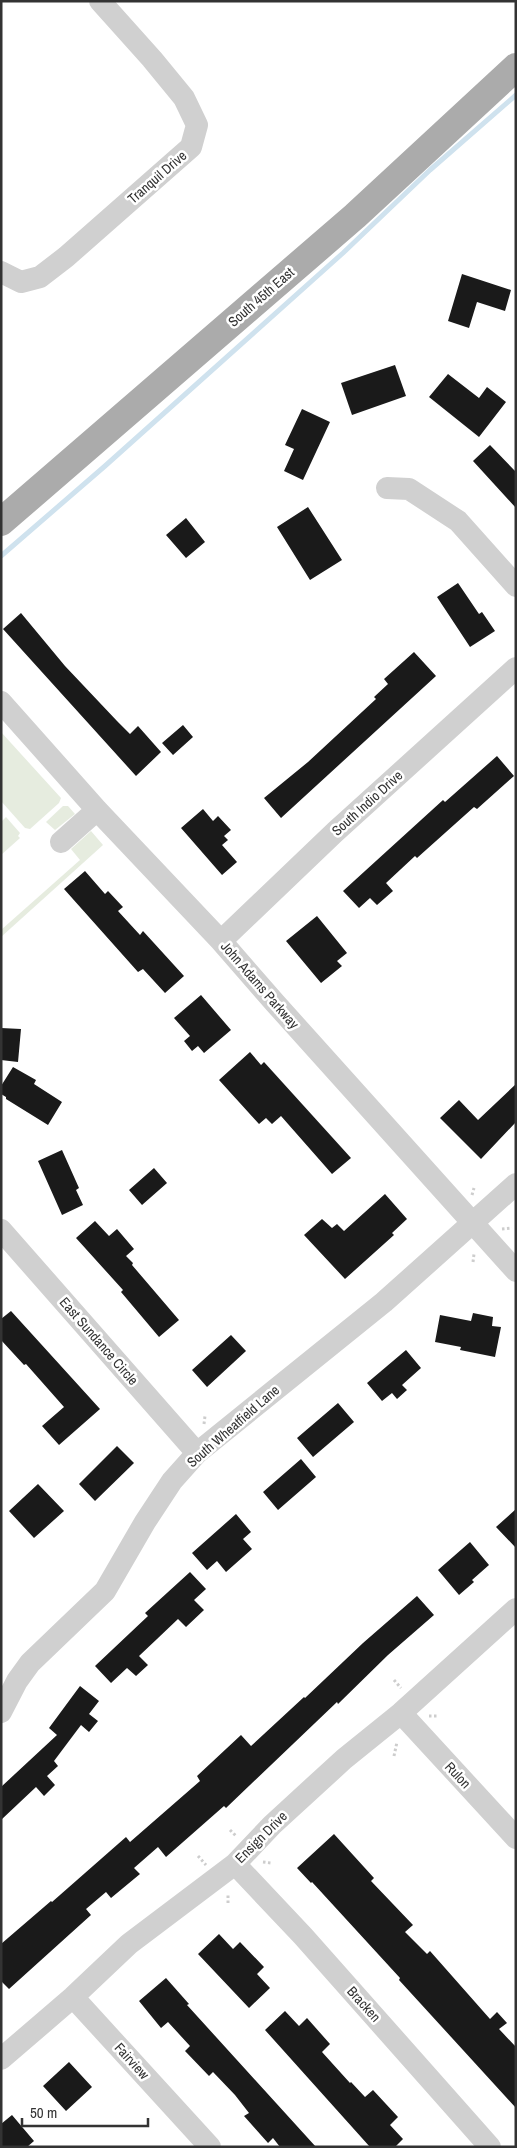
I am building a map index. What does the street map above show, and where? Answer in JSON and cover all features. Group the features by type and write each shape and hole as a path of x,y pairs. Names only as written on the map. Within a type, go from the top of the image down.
{"main road":[{"name":"South 45th East","path":"1,522 355,216 516,67"}],"street":[{"name":"Tranquil Drive","path":"1,272 21,282 40,277 191,148 197,125 184,98 100,1"},
{"path":"387,488 409,489 458,521 516,586"},
{"name":"South Indio Drive","path":"221,941 335,832 516,668"},
{"name":"John Adams Parkway","path":"1,702 98,810 221,941 516,1271"},
{"path":"61,842 98,810"},
{"name":"South Wheatfield Lane","path":"1,1712 18,1680 30,1663 105,1591 145,1522 172,1481 197,1453 384,1302 516,1184"},
{"name":"East Sundance Circle","path":"1,1230 197,1453"},
{"name":"Ensign Drive","path":"1,2059 74,1997 129,1944 235,1864 272,1825 344,1759 401,1713 516,1609"},
{"name":"Rulon","path":"401,1713 516,1838"},
{"name":"Bracken","path":"235,1864 303,1936 490,2147"},
{"name":"Fairview","path":"74,1997 210,2147"}],"path":[{"path":"502,1229 512,1228"},
{"path":"472,1262 474,1254"},
{"path":"394,1680 403,1690"},
{"path":"394,1756 396,1742"},
{"path":"228,1903 229,1890"}],"shaded area":[{"path":"1,732 61,798 59,803 30,829 25,828 1,801"},
{"path":"63,806 68,806 75,814 55,830 46,822"},
{"path":"6,817 20,833 18,836 20,838 1,855 1,822"},
{"path":"91,831 103,845 1,937 1,930 80,860 71,849"}],"building":[{"path":"462,274 511,290 505,311 477,302 469,328 448,321"},
{"path":"395,365 406,396 352,415 341,383"},
{"path":"448,374 479,398 487,387 506,402 479,437 429,397"},
{"path":"302,409 330,422 303,480 284,471 294,449 285,445"},
{"path":"490,445 516,472 516,508 473,461"},
{"path":"308,507 342,560 310,580 277,527"},
{"path":"186,518 205,542 186,558 166,535"},
{"path":"458,583 479,614 482,612 495,631 470,647 437,597"},
{"path":"21,613 65,666 130,734 138,726 161,752 136,776 3,629"},
{"path":"414,652 436,676 281,818 264,798 308,762 376,699 374,697 388,684 384,679"},
{"path":"183,725 193,737 173,755 162,743"},
{"path":"497,756 514,776 477,809 474,807 417,858 415,856 386,883 393,891 377,905 370,898 359,908 343,891 443,800 445,802"},
{"path":"203,809 213,821 218,816 231,830 224,836 228,840 222,845 237,862 222,875 181,828"},
{"path":"85,871 105,894 108,891 123,907 118,911 140,935 143,931 184,976 165,993 143,969 138,972 64,889"},
{"path":"317,916 347,953 337,961 342,966 321,983 286,941"},
{"path":"201,995 231,1030 204,1053 198,1046 192,1051 184,1041 190,1036 174,1018"},
{"path":"1,1028 21,1029 18,1062 1,1060"},
{"path":"250,1052 261,1065 264,1062 351,1158 332,1174 281,1116 272,1124 266,1118 259,1124 219,1080"},
{"path":"13,1067 36,1080 34,1084 62,1102 48,1125 1,1094 1,1086"},
{"path":"516,1084 516,1122 481,1159 440,1118 459,1100 478,1120"},
{"path":"62,1150 79,1188 76,1190 83,1205 62,1215 38,1161"},
{"path":"154,1168 167,1183 142,1205 129,1190"},
{"path":"385,1194 407,1219 392,1233 394,1235 345,1279 304,1235 322,1219 332,1228 337,1224 344,1231"},
{"path":"95,1221 109,1236 117,1229 134,1249 126,1256 179,1320 159,1337 121,1292 123,1290 76,1238"},
{"path":"11,1311 100,1409 59,1445 42,1426 64,1407 26,1364 24,1365 1,1340 1,1319"},
{"path":"473,1313 493,1317 492,1326 501,1327 495,1357 460,1350 461,1347 435,1342 440,1315 471,1321"},
{"path":"231,1335 246,1351 207,1387 192,1370"},
{"path":"406,1350 421,1368 402,1385 407,1390 397,1399 392,1393 382,1401 367,1383"},
{"path":"338,1403 354,1422 313,1457 297,1438"},
{"path":"117,1446 134,1463 95,1501 79,1484"},
{"path":"301,1459 316,1477 278,1510 263,1492"},
{"path":"38,1484 64,1511 34,1538 9,1511"},
{"path":"516,1509 516,1548 496,1527"},
{"path":"236,1514 251,1532 243,1539 252,1549 226,1572 217,1561 207,1570 192,1553"},
{"path":"470,1542 489,1565 459,1595 438,1570"},
{"path":"190,1572 206,1589 194,1600 204,1610 186,1627 178,1619 139,1656 148,1665 136,1676 127,1668 111,1683 95,1666 148,1616 145,1613"},
{"path":"417,1596 434,1615 388,1655 338,1704 337,1702 226,1808 224,1806 166,1857 158,1847 134,1868 140,1874 111,1898 106,1892 86,1909 91,1915 9,1989 1,1981 1,1944 126,1837 130,1842 200,1781 197,1776 241,1735 251,1746"},
{"path":"80,1686 99,1701 89,1714 98,1721 89,1732 81,1725 54,1761 58,1766 47,1776 55,1785 44,1796 36,1787 1,1820 1,1787 57,1735 49,1728"},
{"path":"334,1834 374,1878 371,1881 413,1925 405,1932 427,1954 430,1951 490,2019 497,2012 507,2023 499,2029 516,2047 516,2108 399,1980 400,1978 297,1868"},
{"path":"219,1934 233,1949 240,1942 264,1967 257,1974 270,1988 249,2008 198,1954"},
{"path":"166,1978 189,2004 187,2005 316,2147 280,2147 273,2138 268,2143 244,2116 249,2113 235,2095 213,2072 209,2076 185,2051 190,2046 168,2022 161,2028 139,2001"},
{"path":"285,2011 299,2026 307,2018 330,2044 322,2052 350,2083 365,2097 373,2090 398,2117 390,2125 403,2139 395,2147 370,2147 265,2030"},
{"path":"69,2062 92,2087 66,2111 43,2086"},
{"path":"12,2115 34,2141 27,2147 1,2147 1,2124"}],"waterway":[{"path":"1,556 105,466 343,253 430,170 516,95"}]}
